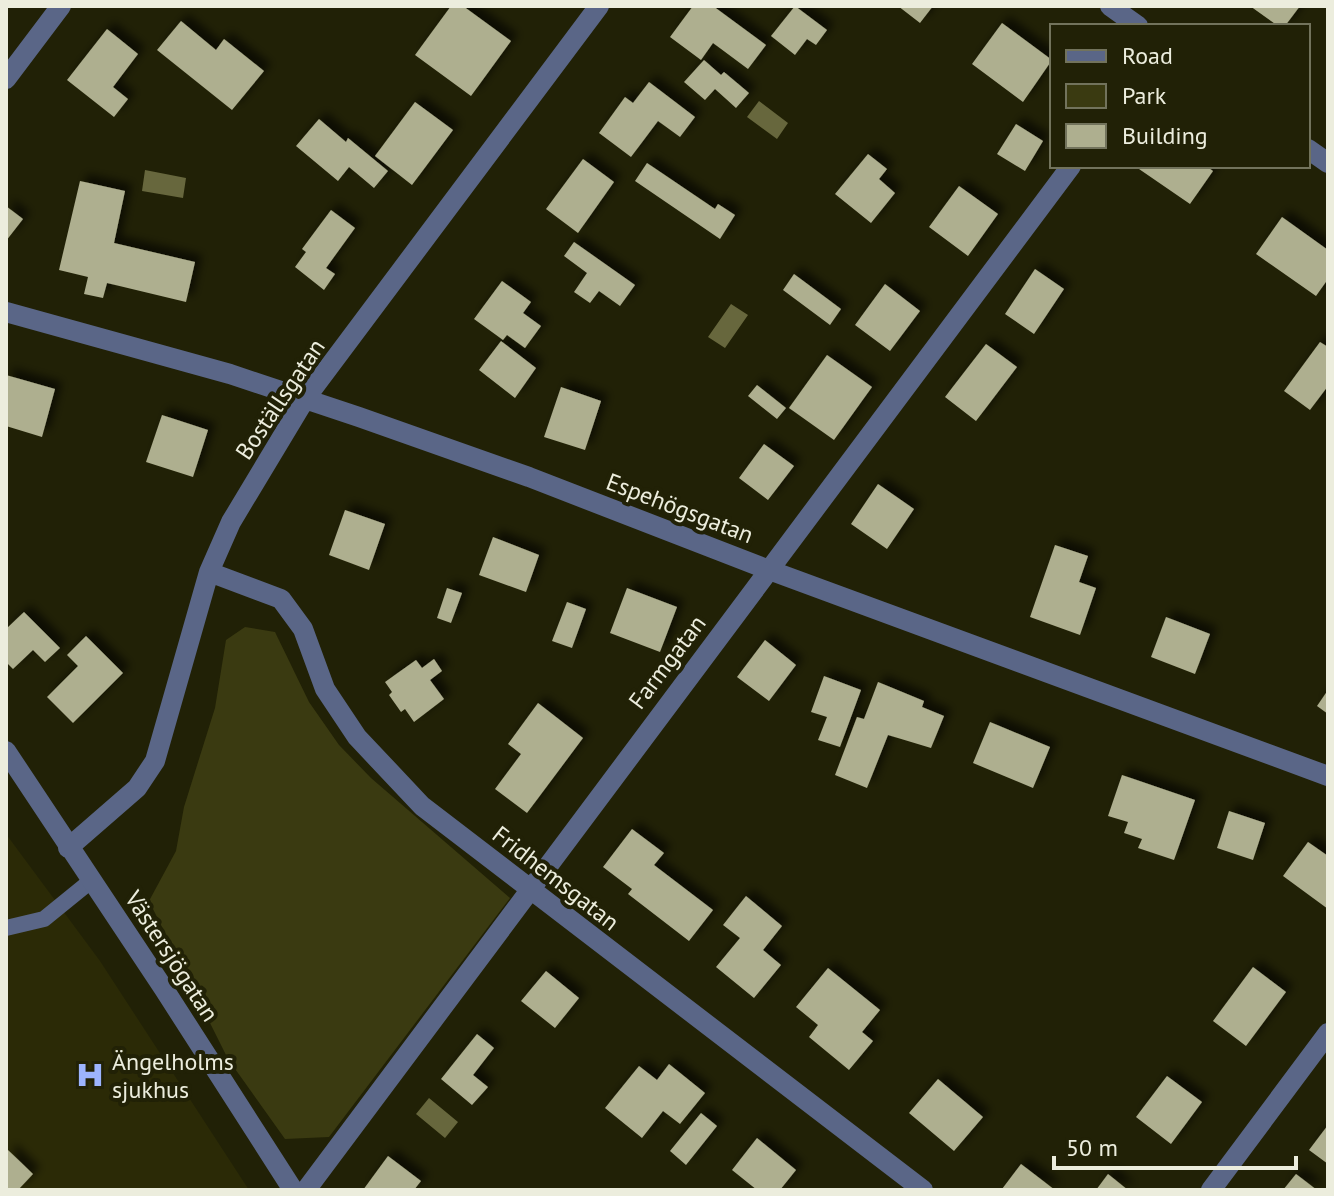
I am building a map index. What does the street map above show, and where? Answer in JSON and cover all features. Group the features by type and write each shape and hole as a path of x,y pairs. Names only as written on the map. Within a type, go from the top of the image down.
{"street":[{"path":"6,79 61,6"},
{"name":"Boställsgatan","path":"68,848 137,788 155,761 209,572 231,522 305,399 599,6"},
{"path":"1110,6 1135,24"},
{"name":"Farmgatan","path":"306,1190 1070,168"},
{"name":"Espehögsgatan","path":"6,312 230,374 529,477 769,570 1328,776"},
{"name":"Fridhemsgatan","path":"209,572 281,599 303,629 325,689 357,737 422,806 923,1190"},
{"name":"Västersjögatan","path":"6,751 293,1190"},
{"path":"1211,1190 1328,1033"}],"lane":[{"path":"6,928 44,919 92,880"}],"shaded area":[{"path":"759,101 788,123 777,139 747,117"},
{"path":"145,170 186,178 183,198 142,191"},
{"path":"731,304 748,315 725,348 708,337"},
{"name":"Ängelholms sjukhus","path":"6,834 100,961 249,1190 6,1190"},
{"path":"429,1098 458,1122 445,1138 416,1114"}],"green space":[{"path":"245,627 275,632 309,702 339,745 371,778 510,898 329,1137 285,1139 228,1059 149,901 176,851 184,807 215,708 226,640"}],"building":[{"path":"451,6 463,6 511,41 471,96 415,55"},
{"path":"693,6 713,6 766,45 748,69 713,43 701,60 670,37"},
{"path":"795,6 827,30 816,45 807,39 795,55 771,36"},
{"path":"898,6 933,6 920,23"},
{"path":"1250,6 1300,6 1286,24 1275,24"},
{"path":"181,21 216,50 224,39 264,71 232,110 157,50"},
{"path":"1002,23 1050,59 1023,102 972,64"},
{"path":"107,29 138,54 113,87 128,99 114,117 67,80"},
{"path":"704,60 749,93 736,108 715,89 705,100 684,82"},
{"path":"649,82 695,117 680,137 658,121 631,157 599,133 625,97 633,103"},
{"path":"415,102 453,130 412,185 375,156"},
{"path":"319,119 388,171 374,188 349,167 338,181 296,146"},
{"path":"1016,124 1043,141 1025,171 997,154"},
{"path":"868,154 887,169 879,179 895,193 871,223 835,194"},
{"path":"583,159 614,182 578,233 546,209"},
{"path":"647,163 715,209 718,204 735,215 720,239 635,181"},
{"path":"1209,168 1213,171 1190,204 1139,169"},
{"path":"80,181 125,191 114,243 195,262 186,302 107,283 103,298 84,294 88,277 59,270"},
{"path":"959,186 998,214 968,256 929,227"},
{"path":"6,206 23,219 6,241"},
{"path":"331,210 355,228 326,268 335,274 324,290 295,267 306,252 302,249"},
{"path":"1282,217 1328,250 1328,279 1316,296 1256,254"},
{"path":"574,242 635,285 620,306 599,291 590,303 574,292 587,273 564,256"},
{"path":"1035,269 1064,289 1034,334 1005,314"},
{"path":"794,274 841,309 830,325 783,290"},
{"path":"502,281 531,302 523,313 541,326 525,348 507,335 503,340 474,319"},
{"path":"885,284 920,311 890,351 855,325"},
{"path":"501,341 536,368 515,398 479,370"},
{"path":"1320,342 1328,347 1328,386 1310,410 1284,391"},
{"path":"986,344 1017,367 976,421 945,397"},
{"path":"827,355 872,387 834,440 789,408"},
{"path":"6,375 55,389 42,437 6,426"},
{"path":"757,385 786,408 777,419 748,396"},
{"path":"561,387 601,401 585,450 544,437"},
{"path":"162,415 208,430 193,477 146,462"},
{"path":"764,444 794,466 768,500 739,478"},
{"path":"878,484 914,509 887,549 851,524"},
{"path":"345,510 385,524 369,570 329,555"},
{"path":"493,537 539,555 526,592 479,575"},
{"path":"1055,545 1088,556 1079,582 1096,588 1080,635 1030,617"},
{"path":"447,588 462,593 451,623 437,618"},
{"path":"627,588 677,607 660,652 610,633"},
{"path":"567,602 586,609 572,648 552,641"},
{"path":"24,612 60,648 45,662 33,650 13,669 6,662 6,629"},
{"path":"1166,617 1210,634 1195,674 1151,657"},
{"path":"86,636 123,673 73,723 47,697 78,666 67,655"},
{"path":"765,640 796,665 769,701 737,677"},
{"path":"434,659 442,671 430,680 444,699 414,722 405,709 401,712 389,695 392,692 385,682 416,660 422,668"},
{"path":"824,676 861,690 840,747 818,740 827,717 811,712"},
{"path":"878,682 924,701 922,707 944,716 931,748 888,735 867,788 835,775 857,717 864,719"},
{"path":"1328,690 1328,714 1317,706"},
{"path":"538,703 583,738 527,813 495,789 521,754 508,744"},
{"path":"990,722 1050,747 1033,788 973,763"},
{"path":"1122,775 1195,800 1174,860 1138,848 1142,839 1124,833 1128,822 1108,816"},
{"path":"1229,811 1265,823 1253,860 1217,848"},
{"path":"632,829 664,853 654,865 713,910 689,941 628,894 632,889 603,867"},
{"path":"1308,842 1328,856 1328,909 1283,876"},
{"path":"746,896 782,926 763,950 781,965 754,998 716,967 740,938 723,925"},
{"path":"1253,967 1286,992 1246,1046 1213,1021"},
{"path":"828,968 880,1010 862,1032 873,1041 849,1070 809,1037 818,1025 796,1007"},
{"path":"546,971 579,998 555,1028 521,1001"},
{"path":"477,1034 494,1048 473,1075 488,1087 472,1105 441,1079"},
{"path":"669,1064 705,1093 680,1124 663,1111 642,1138 605,1108 639,1066 657,1080"},
{"path":"1167,1076 1202,1102 1171,1144 1136,1117"},
{"path":"938,1079 983,1117 954,1151 909,1113"},
{"path":"701,1113 717,1126 686,1165 670,1151"},
{"path":"1328,1125 1328,1164 1309,1150"},
{"path":"757,1138 796,1170 780,1190 757,1190 732,1170"},
{"path":"8,1150 33,1174 18,1190 6,1190"},
{"path":"388,1156 421,1181 414,1190 363,1190"},
{"path":"1021,1164 1055,1190 1002,1189"},
{"path":"1108,1174 1128,1190 1096,1190"},
{"path":"1296,1174 1317,1190 1283,1190"}],"place":[{"name":"Ängelholms sjukhus","path":"90,1075"}]}
